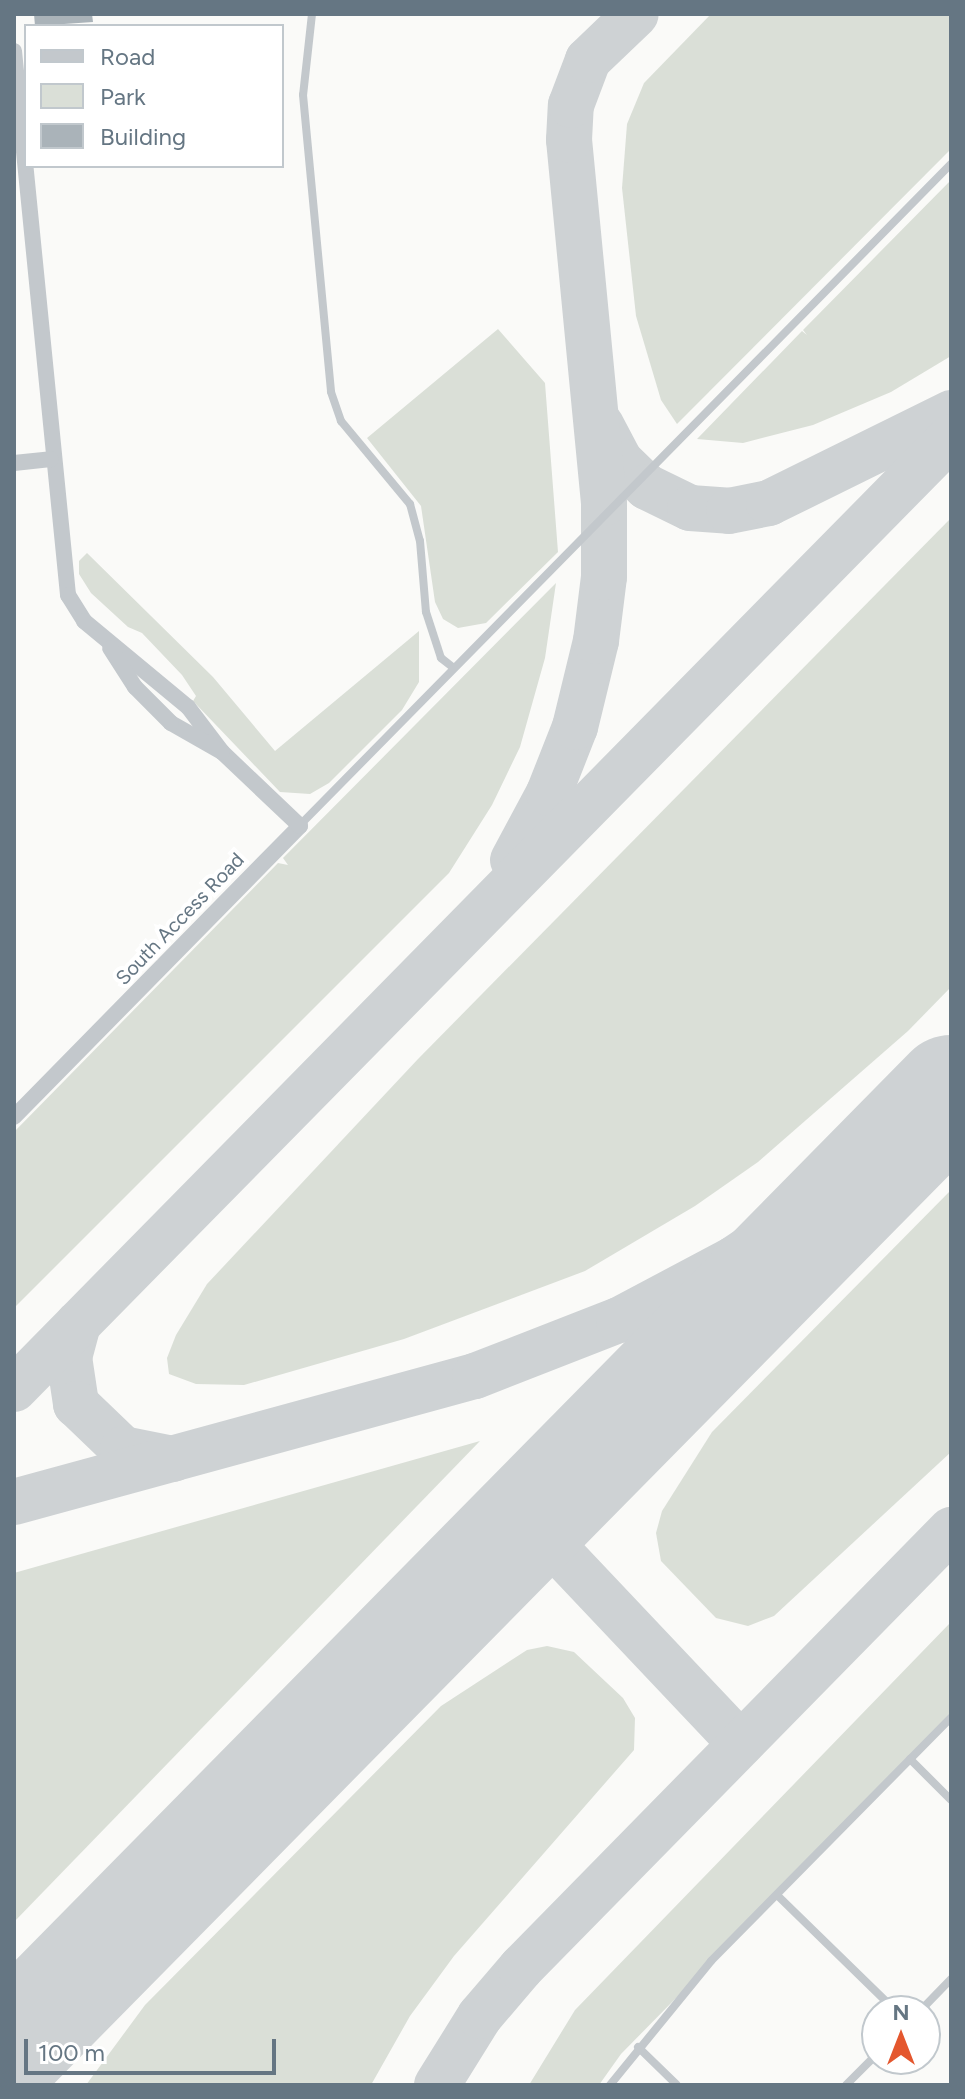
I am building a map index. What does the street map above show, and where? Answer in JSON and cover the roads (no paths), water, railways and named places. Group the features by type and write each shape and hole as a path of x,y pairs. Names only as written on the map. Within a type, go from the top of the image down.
{"street":[{"path":"14,51 24,161"},
{"path":"25,168 51,459 68,595 84,621 188,707 222,752 300,826"},
{"path":"14,463 51,459"},
{"name":"South Access Road","path":"14,1117 300,826"}],"lane":[{"path":"312,14 303,95 331,392 341,421 410,504 420,541 426,612 441,658 454,668"},
{"path":"300,826 951,164"},
{"path":"610,2085 638,2047 713,1963 951,1718"},
{"path":"910,1759 951,1800"},
{"path":"777,1895 880,1995"},
{"path":"936,1995 951,1979"},
{"path":"638,2047 677,2085"},
{"path":"846,2085 861,2070"}]}
